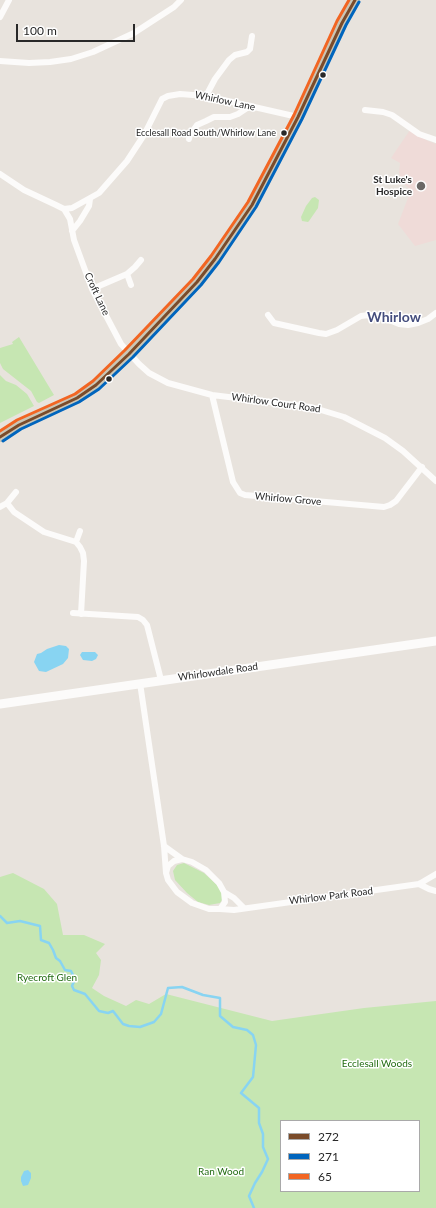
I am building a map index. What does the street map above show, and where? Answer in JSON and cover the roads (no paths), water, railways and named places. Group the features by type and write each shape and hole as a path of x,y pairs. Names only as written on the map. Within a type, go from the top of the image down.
{"main road":[{"path":"0,437 20,425 77,398 96,385 129,354 197,282 215,259 252,205 298,117 342,23 355,0"},
{"name":"Whirlowdale Road","path":"0,704 436,640"}],"street":[{"path":"0,17 9,0"},
{"path":"0,61 29,63 50,62 71,59 93,52 134,33 174,7 181,0"},
{"path":"206,96 215,79 229,60 235,55 247,52 250,49 252,36"},
{"name":"Whirlow Lane","path":"64,209 72,208 99,193 127,162 144,136 162,99 168,96 180,94 206,96 298,117"},
{"path":"189,139 190,135 197,126 206,120 214,117 238,114 250,106"},
{"path":"365,110 383,112 392,115 419,134 436,140"},
{"path":"0,174 24,190 64,209"},
{"path":"72,231 89,206 90,199"},
{"name":"Croft Lane","path":"64,209 70,219 74,240 92,289 121,344 129,354"},
{"path":"92,289 127,274 141,260"},
{"path":"127,274 131,285"},
{"path":"268,315 274,323 326,334 361,316 377,315 399,324 408,325 418,324 436,313"},
{"name":"Whirlow Court Road","path":"129,354 149,373 168,383 212,395 311,406 344,417 385,438 422,467 436,481"},
{"name":"Whirlow Grove","path":"212,395 233,482 240,493 245,496 384,507 390,505 396,500 422,467"},
{"path":"0,507 7,503 16,492"},
{"path":"7,503 14,512 44,532 76,542 80,547 83,553 84,561 81,614"},
{"path":"76,542 80,531"},
{"path":"72,614 138,617 143,620 147,625 161,680"},
{"name":"Whirlow Park Road","path":"140,683 164,846 166,873 168,880 177,892 192,903 209,909 234,910 243,907 419,884 436,874"},
{"path":"164,846 182,860"},
{"path":"166,873 168,866 174,861 182,860 192,862 206,870 219,882 224,892 225,902 220,909"},
{"name":"Whirlow Park Road","path":"419,884 436,891"},
{"path":"224,892 234,898 243,907"}],"water":[{"path":"59,645 66,646 69,649 68,658 63,664 46,672 39,671 34,662 37,654"},
{"path":"82,652 95,652 98,655 96,659 92,661 83,660 80,655"},
{"path":"28,1170 31,1173 31,1178 28,1185 23,1186 21,1177 24,1171"}],"waterway":[{"path":"0,916 7,923 20,921 40,926 41,940 49,943 56,958 60,961 65,970 71,971 75,979 72,986 74,990 85,994 99,1011 108,1013 113,1011 123,1024 140,1027 154,1022 161,1014 168,988 182,987 203,995 220,998 220,1016 233,1027 247,1030 253,1035 256,1045 253,1077 241,1093 259,1108 259,1123 263,1134 263,1147 268,1159 249,1196 254,1208"}],"place":[{"name":"Ecclesall Road South/Whirlow Lane","path":"284,133"},
{"name":"St Luke's Hospice","path":"421,186"}],"district":[{"name":"Whirlow","path":"394,317"}],"park label":[{"name":"Ryecroft Glen","path":"47,978"},
{"name":"Ecclesall Woods","path":"377,1064"},
{"name":"Ran Wood","path":"221,1172"}]}
